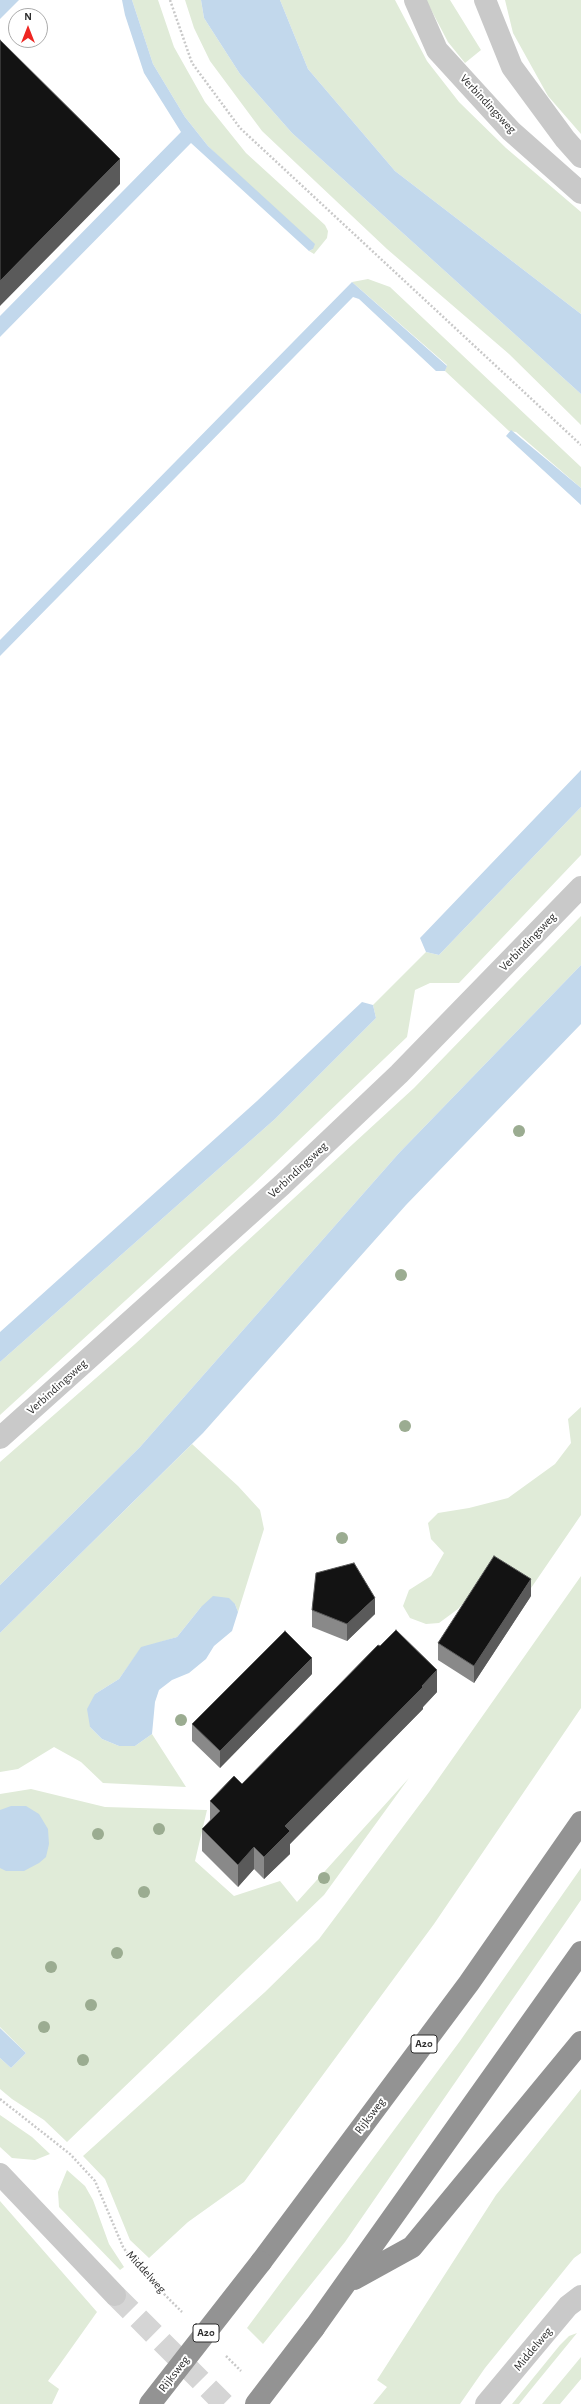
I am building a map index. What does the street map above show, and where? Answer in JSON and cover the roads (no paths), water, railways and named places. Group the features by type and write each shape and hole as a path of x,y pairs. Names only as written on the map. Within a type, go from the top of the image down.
{"highway":[{"name":"Rijksweg","path":"150,2404 261,2262 469,1983 581,1822"},
{"path":"256,2404 349,2282 581,1952"},
{"path":"349,2282 412,2247 581,2042"}],"street":[{"name":"Verbindingsweg","path":"415,0 437,50 511,131 581,193"},
{"path":"485,0 512,67 565,139 581,157"},
{"name":"Verbindingsweg","path":"0,1438 304,1164 399,1074 581,887"},
{"path":"0,2174 115,2295"},
{"name":"Middelweg","path":"486,2404 568,2306 581,2296"}],"water":[{"path":"0,0 19,0 11,8 8,8 8,11 0,19"},
{"path":"122,0 132,0 153,64 185,117 208,146 315,244 313,249 309,251 191,143 0,337 0,316 181,132 144,73 125,15"},
{"path":"201,0 280,0 308,69 395,171 581,314 581,394 292,133 240,74 204,18"},
{"path":"352,282 447,366 445,371 436,371 359,299 353,297 0,656 0,640"},
{"path":"511,430 581,488 581,505 506,436"},
{"path":"581,770 581,807 439,955 426,952 420,938"},
{"path":"581,965 581,1024 406,1205 203,1433 0,1633 0,1585 140,1447 399,1153"},
{"path":"362,1002 373,1005 376,1018 275,1119 0,1362 0,1332 257,1101"},
{"path":"213,1596 229,1598 235,1604 238,1612 232,1631 214,1646 206,1659 189,1673 172,1680 159,1690 155,1702 152,1734 135,1746 119,1746 102,1739 90,1727 87,1709 95,1694 119,1679 141,1647 177,1637 201,1607"},
{"path":"11,1806 26,1806 39,1814 48,1829 49,1844 46,1857 39,1863 24,1871 6,1871 0,1868 0,1810"},
{"path":"0,2028 26,2053 11,2068 0,2058"}],"tunnel":[{"path":"115,2295 224,2404"}]}
